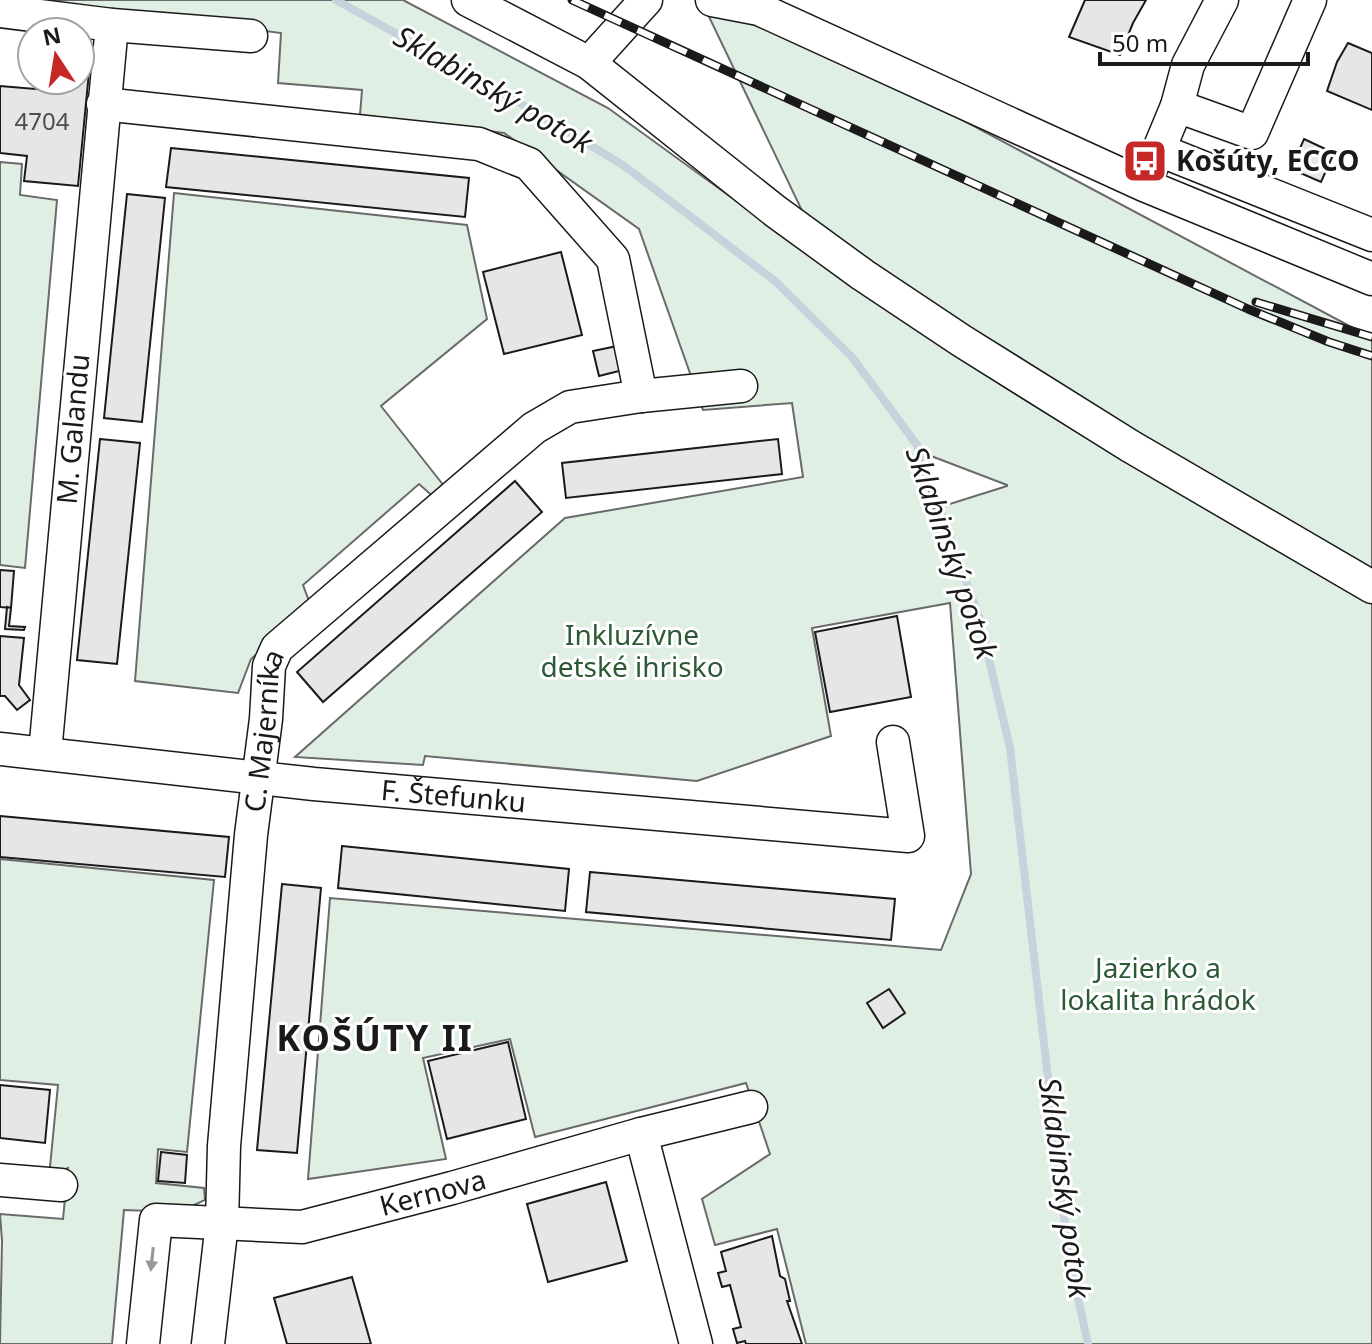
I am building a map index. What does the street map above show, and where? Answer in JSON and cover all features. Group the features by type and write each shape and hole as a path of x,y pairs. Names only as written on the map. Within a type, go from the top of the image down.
{"street":[{"path":"468,0 589,63 775,211 962,341 1130,446 1372,587"},
{"path":"589,63 646,0"},
{"path":"712,0 759,9 1144,185 1372,279"},
{"path":"1144,185 1177,106 1188,65 1222,0"},
{"path":"1177,106 1252,133 1310,0"},
{"path":"0,11 112,25 251,36"},
{"name":"M. Galandu","path":"45,753 112,25"},
{"path":"103,104 479,144 529,164 613,259 641,396"},
{"path":"1159,150 1372,235"},
{"name":"C. Majerníka","path":"208,1344 222,1223 224,1146 251,835 269,666 277,648 534,428 570,407 741,386"},
{"name":"F. Štefunku","path":"0,749 259,777 908,836 893,742"},
{"name":"Kernova","path":"143,1344 156,1220 302,1227 751,1107"},
{"path":"641,1134 696,1344"},
{"path":"0,1180 61,1185"}],"green space":[{"path":"20,0 403,0 608,108 830,269 701,0 737,0 1372,338 1372,1344 806,1344 777,1229 715,1245 702,1199 770,1154 746,1083 535,1137 510,1039 423,1058 446,1159 308,1179 330,898 941,950 971,874 950,603 812,628 831,736 697,781 425,756 423,765 295,757 565,518 803,477 792,403 703,410 639,229 504,133 360,115 362,90 278,83 281,33","holes":["918,451 1007,485 934,509"]},
{"path":"0,162 22,164 20,195 57,200 25,568 0,565"},
{"path":"174,193 467,225 487,319 381,406 448,491 437,500 419,484 303,585 312,609 251,659 238,693 135,681"},
{"path":"0,859 214,880 187,1152 158,1149 156,1183 204,1188 205,1200 179,1212 124,1210 112,1344 0,1344 0,1214 63,1219 68,1168 49,1177 58,1085 0,1080"}],"building":[{"path":"1085,0 1146,0 1120,55 1069,37"},
{"path":"1348,43 1372,53 1372,110 1327,91 1337,62"},
{"path":"0,86 16,87 16,96 87,96 78,186 24,181 27,156 0,153"},
{"path":"1304,139 1334,153 1321,182 1291,169"},
{"path":"171,148 469,178 465,217 166,187"},
{"path":"127,194 165,198 142,422 104,418"},
{"path":"561,252 582,335 504,354 483,272"},
{"path":"622,345 627,369 599,376 593,351"},
{"path":"100,439 140,443 117,664 77,660"},
{"path":"778,439 782,474 566,498 562,463"},
{"path":"515,481 542,512 323,702 297,672"},
{"path":"0,570 14,571 11,608 0,607"},
{"path":"7,607 11,608 9,626 25,627 24,630 5,629"},
{"path":"897,616 911,697 830,712 815,632"},
{"path":"0,636 24,638 19,685 30,700 17,710 5,696 0,696"},
{"path":"0,816 229,837 225,877 0,857"},
{"path":"342,846 569,869 565,911 338,888"},
{"path":"590,872 895,899 891,940 586,912"},
{"path":"282,884 321,888 297,1153 257,1150"},
{"path":"889,989 905,1013 883,1028 867,1003"},
{"path":"508,1042 526,1119 447,1139 428,1061"},
{"path":"0,1085 50,1090 45,1143 0,1138"},
{"path":"161,1152 187,1155 185,1183 158,1181"},
{"path":"606,1182 627,1261 548,1282 527,1204"},
{"path":"772,1236 780,1276 785,1279 790,1301 787,1301 802,1344 737,1343 733,1329 741,1327 730,1285 722,1287 718,1273 726,1271 721,1252"},
{"path":"352,1277 371,1344 287,1344 274,1298"}],"waterway":[{"name":"Sklabinský potok","path":"336,0 503,93 623,165 775,281 852,357 917,445 979,617 1010,748 1068,1252 1088,1344"}],"railway":[{"path":"572,0 1248,309 1372,356"},
{"path":"1256,302 1372,337"}],"place":[{"name":"Košúty, ECCO","path":"1145,161"}],"district":[{"name":"KOŠÚTY II","path":"375,1038"}],"park label":[{"name":"Inkluzívne detské ihrisko","path":"632,651"},
{"name":"Jazierko a lokalita hrádok","path":"1158,984"}]}
